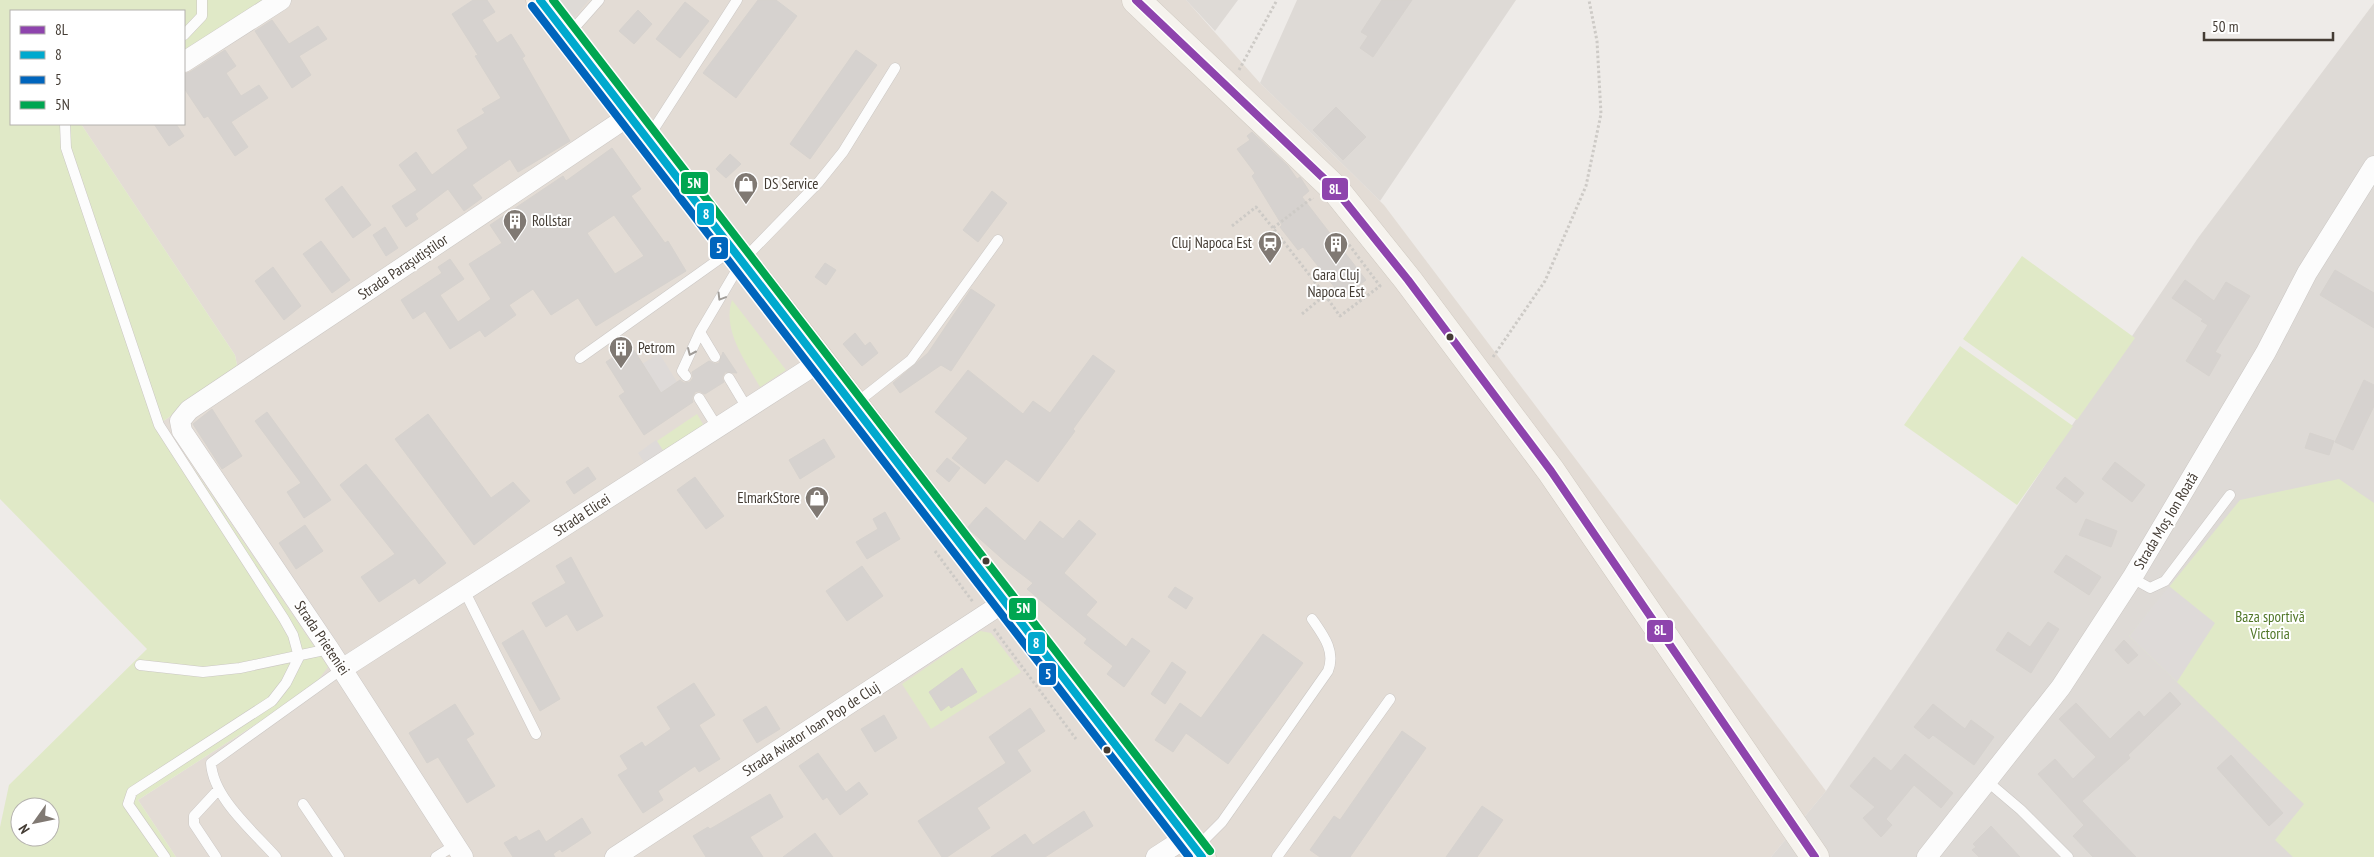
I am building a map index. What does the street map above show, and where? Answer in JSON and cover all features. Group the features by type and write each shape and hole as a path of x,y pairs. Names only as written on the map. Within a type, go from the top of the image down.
{"main road":[{"path":"540,0 855,405 1195,848"},
{"path":"1136,0 1335,189 1408,280 1551,472 1815,857"}],"street":[{"path":"185,61 281,0"},
{"name":"Strada Parașutiștilor","path":"180,421 188,410 630,116"},
{"name":"Strada Moș Ion Roată","path":"1927,857 2061,687 2132,578 2266,352 2307,273 2374,166"},
{"name":"Strada Elicei","path":"342,669 821,361"},
{"name":"Strada Prieteniei","path":"180,421 182,431 330,649 459,851"},
{"name":"Strada Aviator Ioan Pop de Cluj","path":"616,857 1006,601"},
{"path":"1156,857 1195,848"}],"lane":[{"path":"185,34 202,16 202,0"},
{"path":"567,36 599,0"},
{"path":"647,140 737,0"},
{"path":"580,358 737,255 818,183 843,152 895,68"},
{"path":"64,125 66,148 159,425 284,619 293,635 299,657 286,683 272,702 132,792 128,804 164,857"},
{"path":"855,405 912,360 998,240"},
{"path":"686,376 682,371 737,255"},
{"path":"700,332 715,357"},
{"path":"729,378 747,408"},
{"path":"700,398 717,427"},
{"path":"2132,578 2150,588 2165,581 2230,495"},
{"path":"464,590 536,734"},
{"path":"1195,848 1222,822 1328,671 1332,661 1330,650 1312,619"},
{"path":"140,665 203,672 299,657 330,649"},
{"path":"276,857 218,790 212,776 211,763 342,669"},
{"path":"1277,857 1390,699"},
{"path":"1988,782 2021,810 2068,857"},
{"path":"216,857 194,824 194,816 218,790"},
{"path":"303,804 339,857"},
{"path":"436,857 459,851"}],"path":[{"path":"1229,88 1277,0"},
{"path":"1480,376 1545,280 1586,186 1601,114 1597,41 1589,0"},
{"path":"1273,228 1312,198 1318,205"},
{"path":"1232,226 1256,207 1340,316 1380,286 1346,241"},
{"path":"1302,314 1325,296"},
{"path":"934,551 1076,739"}],"shaded area":[{"path":"264,0 1186,0 1260,83 1384,205 1826,791 1771,857 176,857 138,800 312,688 317,653 162,422 233,373 237,365 235,355 82,125 185,125 185,51"},
{"path":"553,0 589,0 570,22"},
{"path":"1186,0 1238,0 1215,31"},
{"path":"1297,0 1516,0 1380,201 1260,83"},
{"path":"2374,3 2374,857 1771,857 1826,791 2198,238"},
{"path":"659,353 677,382 661,393 642,364"},
{"path":"656,440 664,452 646,465 638,453"},
{"path":"2169,586 2215,623 2177,682 2129,636"}],"green space":[{"path":"0,0 264,0 185,51 185,10 10,10 10,125 82,125 235,355 237,365 233,373 162,422 328,667 312,688 138,800 176,857 0,857 0,827 9,785 147,649 0,499"},
{"path":"2022,256 2135,338 2077,420 1963,339"},
{"path":"732,300 786,370 760,387 742,356 733,334 730,322"},
{"path":"1960,346 2073,426 2017,505 1904,425"},
{"path":"697,414 704,426 664,452 657,441"},
{"name":"Baza sportivă Victoria","path":"2339,479 2374,503 2374,857 2293,857 2275,840 2304,804 2129,636 2240,500"},
{"path":"980,631 991,633 1021,672 931,729 902,684"}],"building":[{"path":"473,0 487,0 495,12 482,20 497,43 511,34 525,56 522,58 570,141 518,172 510,159 472,185 482,198 464,211 448,189 415,214 418,219 406,227 392,206 417,190 399,165 416,152 432,175 468,148 457,130 485,113 482,109 501,98 475,56 478,55 452,14"},
{"path":"758,0 776,0 797,16 736,98 703,73"},
{"path":"1382,0 1412,0 1373,57 1360,48 1368,36 1361,32"},
{"path":"685,2 709,21 680,58 656,39"},
{"path":"638,10 652,24 634,44 619,31"},
{"path":"272,20 289,44 318,26 327,39 299,56 311,75 292,88 255,31"},
{"path":"225,50 236,66 226,73 241,96 259,85 268,98 231,122 248,147 235,156 208,116 204,118 185,90 185,74"},
{"path":"856,50 877,65 810,159 790,144"},
{"path":"1336,107 1366,137 1343,160 1313,130"},
{"path":"155,125 177,125 184,136 169,146"},
{"path":"1252,132 1288,166 1297,179 1300,177 1309,191 1302,197 1366,280 1343,298 1303,247 1298,250 1280,227 1282,225 1252,176 1255,173 1237,149 1250,140 1247,136"},
{"path":"612,148 641,189 631,196 665,243 668,241 686,271 596,326 578,298 551,315 533,289 509,305 516,315 485,337 480,330 450,349 425,311 413,319 401,300 442,273 438,267 450,259 464,279 440,295 458,322 491,299 469,264 502,243 490,225 563,176 566,181","holes":["614,215 644,256 615,274 587,233"]},
{"path":"730,154 741,164 726,178 716,169"},
{"path":"342,186 371,225 353,238 325,199"},
{"path":"992,191 1007,203 978,242 963,230"},
{"path":"385,227 398,248 386,256 373,235"},
{"path":"321,241 350,280 332,293 303,254"},
{"path":"825,263 836,270 826,285 815,277"},
{"path":"273,267 301,306 284,320 255,281"},
{"path":"2335,270 2374,293 2374,328 2320,295"},
{"path":"2185,280 2214,301 2226,282 2250,296 2215,352 2221,355 2209,376 2186,361 2208,325 2201,321 2203,319 2172,298"},
{"path":"971,289 995,305 951,371 941,365 900,393 893,383 928,353"},
{"path":"855,333 865,346 870,342 878,353 862,366 843,344"},
{"path":"634,350 661,393 680,380 684,383 690,382 693,378 692,372 709,361 715,364 719,363 723,352 737,373 725,372 722,378 724,382 705,394 699,391 695,392 692,398 693,402 644,435 619,396 625,392 606,362 618,354 621,359"},
{"path":"1093,355 1115,371 1038,482 1006,459 985,484 952,458 968,438 935,412 968,370 1023,414 1033,401 1050,413"},
{"path":"2364,380 2374,385 2374,406 2353,450 2335,442"},
{"path":"212,409 242,456 222,469 193,424"},
{"path":"267,412 331,500 304,518 287,492 301,483 255,421"},
{"path":"428,414 491,498 513,482 530,501 474,545 395,439"},
{"path":"2310,433 2334,441 2329,455 2305,448"},
{"path":"824,439 835,457 800,479 789,460"},
{"path":"947,458 960,468 949,482 936,471"},
{"path":"2115,462 2145,485 2132,502 2102,479"},
{"path":"366,464 446,563 419,584 415,578 379,602 361,577 395,554 340,485"},
{"path":"588,467 596,479 574,494 566,482"},
{"path":"695,477 724,516 706,529 677,490"},
{"path":"2065,477 2084,493 2076,503 2056,488"},
{"path":"986,507 1025,541 1040,521 1063,539 1079,520 1096,534 1064,573 1097,602 1086,615 1126,647 1132,638 1150,651 1124,687 1107,674 1113,666 1084,643 1087,639 1027,589 1033,583 1008,564 971,531 968,527"},
{"path":"885,512 900,539 867,559 856,542 878,529 873,519"},
{"path":"2086,519 2117,531 2111,547 2079,535"},
{"path":"305,525 323,551 296,569 279,543"},
{"path":"2066,555 2101,577 2089,595 2054,572"},
{"path":"571,557 603,616 577,631 567,614 546,627 532,603 566,583 556,566"},
{"path":"862,566 883,596 847,621 826,591"},
{"path":"1175,587 1193,598 1186,609 1168,597"},
{"path":"2048,622 2059,629 2031,673 1996,650 2008,632 2030,647"},
{"path":"523,630 560,699 540,711 502,643"},
{"path":"1263,634 1303,663 1228,764 1186,733 1173,752 1155,740 1180,703 1201,718"},
{"path":"2124,640 2138,655 2128,664 2115,650"},
{"path":"1172,662 1186,672 1165,704 1151,694"},
{"path":"962,668 977,692 951,708 949,705 941,711 929,692"},
{"path":"694,683 715,715 699,725 720,759 699,772 695,766 658,791 663,800 643,813 618,775 628,769 620,756 642,742 645,747 671,729 657,707"},
{"path":"2170,692 2181,704 2128,755 2130,758 2082,801 2136,857 2093,857 2073,836 2084,825 2038,774 2055,759 2073,779 2096,757 2059,719 2076,703 2110,739 2139,711 2144,717"},
{"path":"455,704 474,734 466,739 495,786 467,803 438,757 427,763 409,733"},
{"path":"1933,704 1965,729 1971,720 1994,737 1974,765 1933,735 1929,739 1914,727"},
{"path":"766,706 780,729 757,743 743,720"},
{"path":"1030,708 1045,731 1017,750 1031,771 977,808 990,828 947,857 942,857 918,821 1006,763 989,737"},
{"path":"884,715 897,738 875,752 861,729"},
{"path":"1402,731 1426,748 1350,857 1320,857 1310,850 1334,816 1340,820"},
{"path":"818,753 846,792 859,782 868,794 840,815 827,797 823,800 799,766"},
{"path":"1905,754 1953,793 1941,808 1914,785 1886,819 1892,825 1881,837 1863,818 1875,807 1850,786 1874,757 1891,771"},
{"path":"2231,755 2283,813 2269,826 2217,768"},
{"path":"770,794 783,817 750,837 763,857 706,857 693,836 708,827 710,829"},
{"path":"1482,806 1503,820 1477,857 1446,857"},
{"path":"1084,811 1093,826 1045,857 991,857 1025,834 1033,845"},
{"path":"582,818 591,833 562,852 560,849 553,854 555,857 513,857 504,843 516,836 519,841 539,830 546,842"},
{"path":"1991,826 2020,857 1979,857 1972,850 1976,847 1973,844"},
{"path":"815,833 833,857 783,857"}],"transit line":[{"name":"8","path":"540,0 1202,857"},
{"name":"5N","path":"553,0 1210,851"},
{"name":"8L","path":"1136,0 1335,189 1408,280 1551,471 1815,857"},
{"name":"5","path":"532,6 1189,857"}],"place":[{"name":"DS Service","path":"746,205"},
{"name":"Rollstar","path":"515,242"},
{"name":"Cluj Napoca Est","path":"1270,264"},
{"name":"Gara Cluj Napoca Est","path":"1336,265"},
{"name":"Petrom","path":"621,369"},
{"name":"ElmarkStore","path":"817,519"}]}
